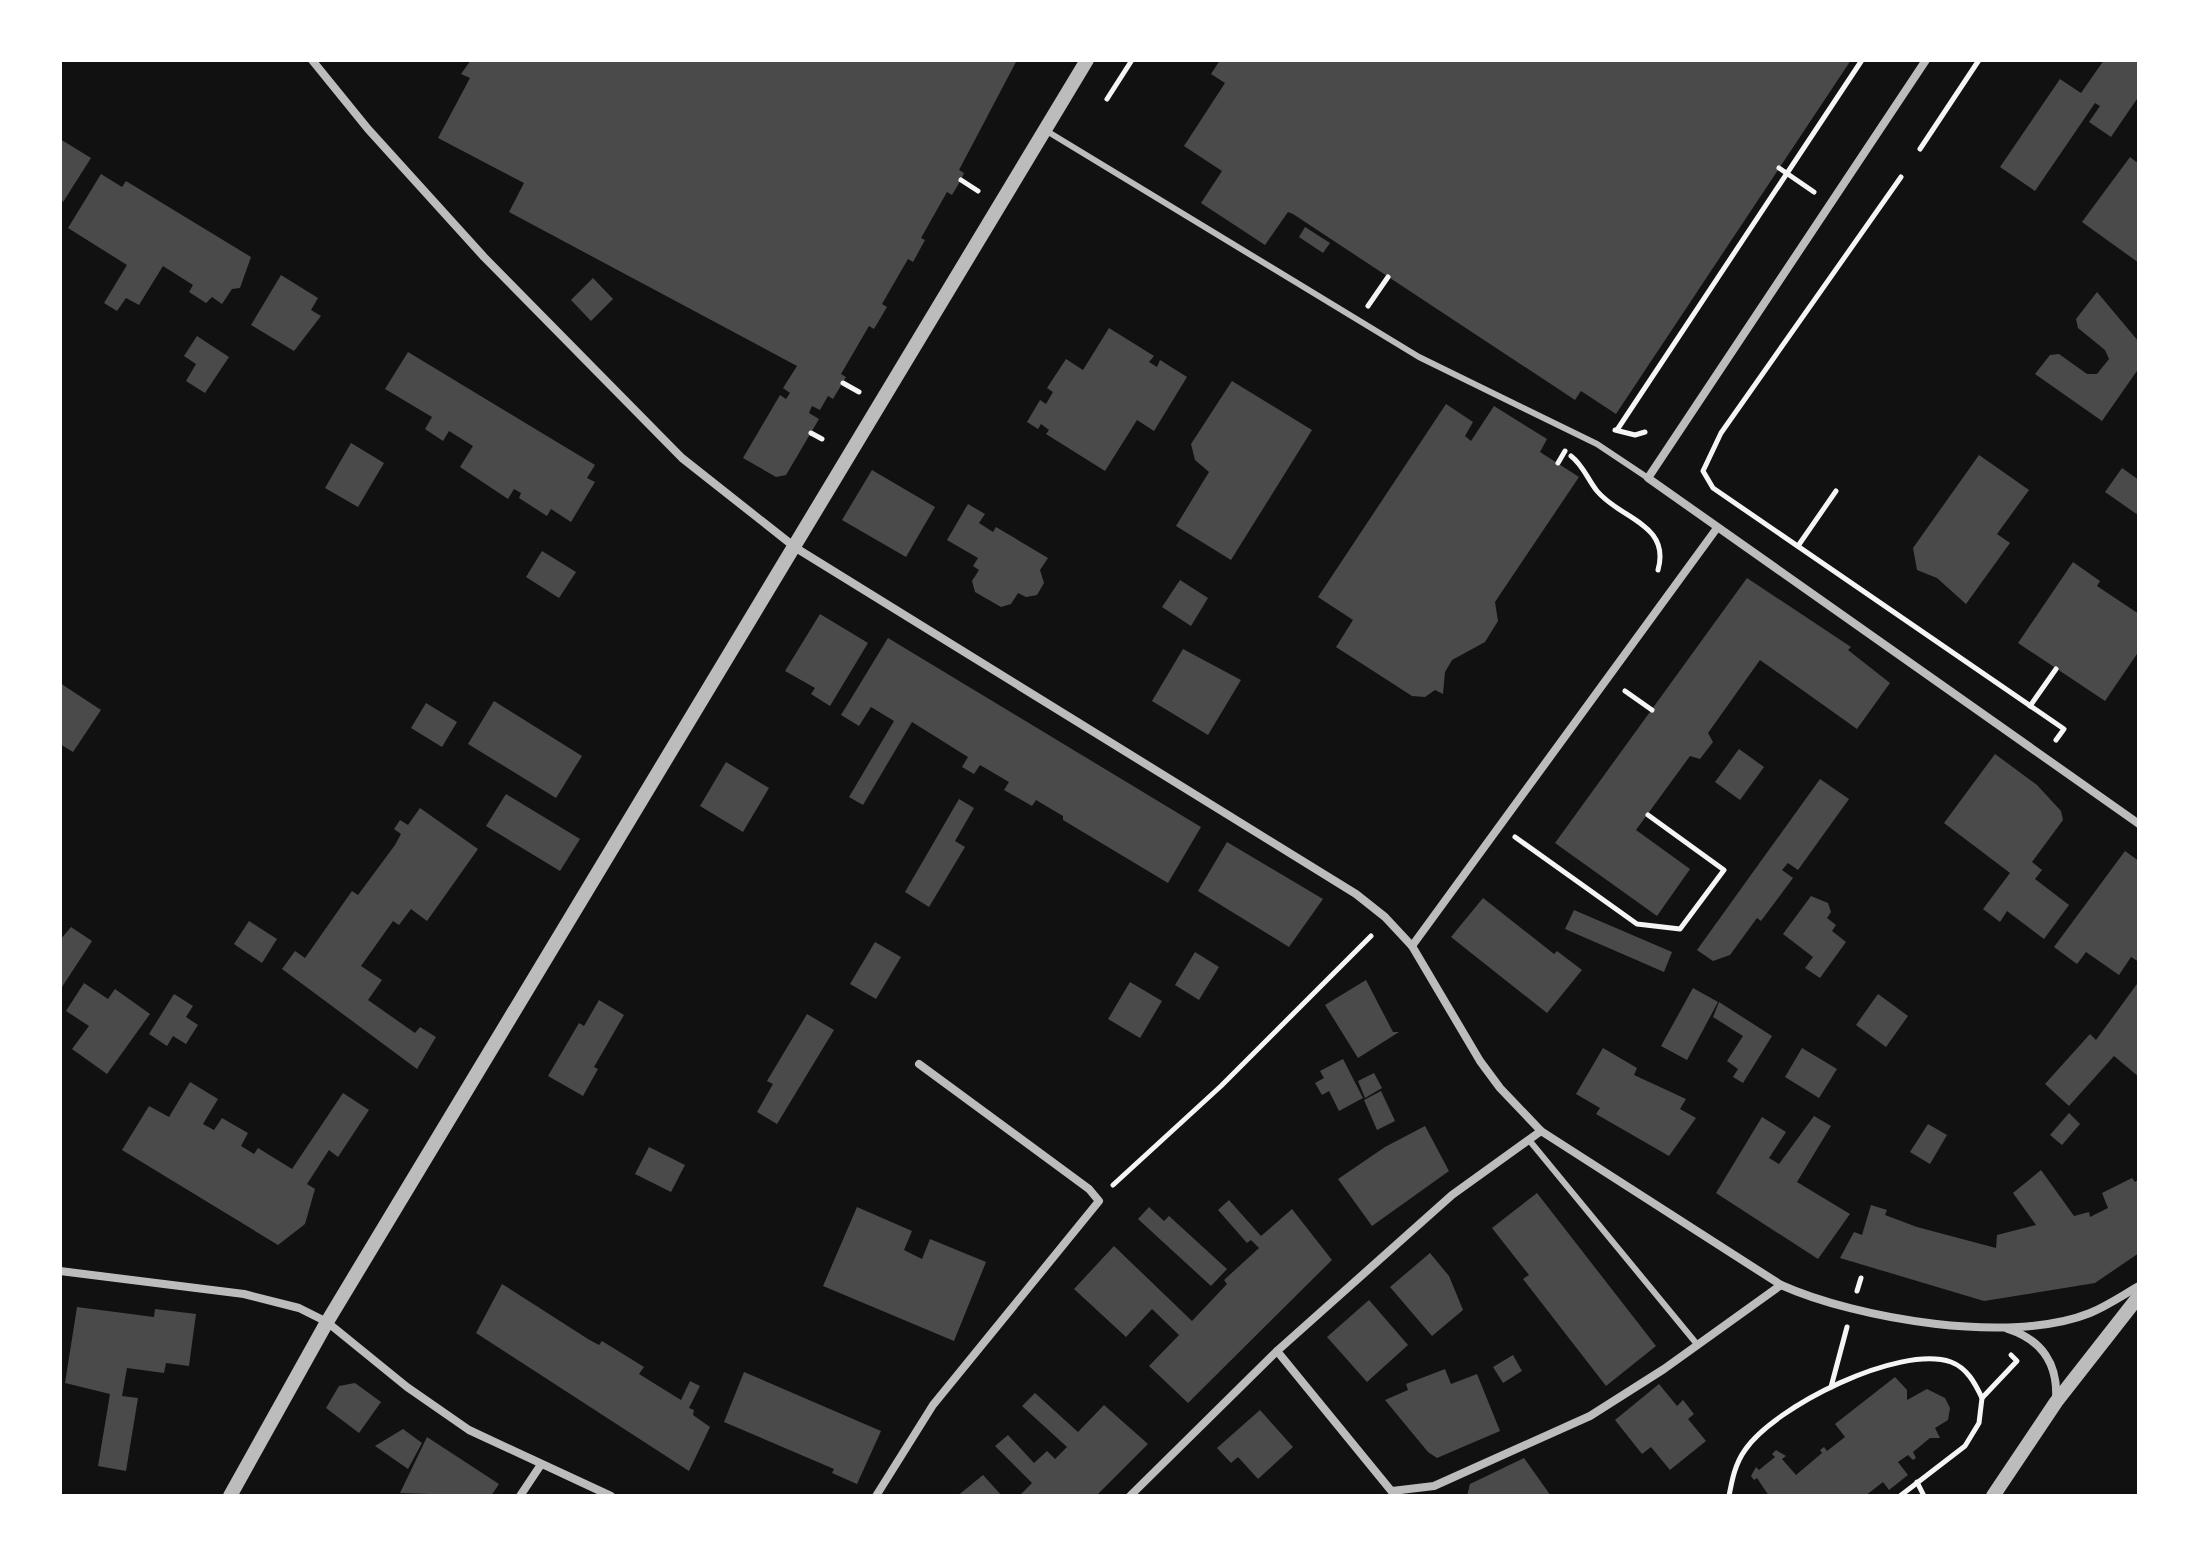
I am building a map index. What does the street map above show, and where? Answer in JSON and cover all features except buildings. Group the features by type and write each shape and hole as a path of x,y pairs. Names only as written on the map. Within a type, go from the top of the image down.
{"street":[{"path":"312,60 368,129 484,257 682,458 796,548 1332,878 1385,917 1412,946 1480,1061 1541,1131 1781,1285 1816,1300 1852,1310 1904,1319 2003,1327 2039,1324 2089,1313 2139,1286"},
{"path":"230,1496 327,1322 796,548 1087,60"},
{"path":"1926,60 1648,478 2139,824"},
{"path":"1412,946 1717,528"},
{"path":"876,1496 933,1405 1099,1201 1089,1189 919,1064"},
{"path":"1130,1496 1277,1351 1452,1195 1541,1131"},
{"path":"60,1271 244,1294 299,1308 327,1322 407,1387 469,1430 540,1466 611,1496"},
{"path":"1277,1351 1394,1494 1434,1486 1590,1416 1664,1369 1696,1343 1781,1285"},
{"path":"1993,1496 2056,1402 2139,1296"},
{"path":"2003,1327 2023,1334 2038,1345 2051,1362 2057,1377 2056,1402"},
{"path":"520,1496 540,1466"}],"lane":[{"path":"1045,130 1419,357 1597,444 1648,478"},
{"path":"1529,1140 1696,1343"}],"path":[{"path":"1107,99 1132,60"},
{"path":"1617,430 1862,60"},
{"path":"1920,149 1979,60"},
{"path":"1779,168 1832,203"},
{"path":"1901,177 1707,457 1703,471 1713,488 2064,729 2044,757"},
{"path":"961,180 978,191"},
{"path":"1358,320 1388,277"},
{"path":"843,383 859,392"},
{"path":"1606,432 1617,430 1635,435 1645,432"},
{"path":"811,433 822,439"},
{"path":"1558,446 1578,461 1607,502 1654,534 1660,546 1657,573"},
{"path":"1558,463 1565,451"},
{"path":"1798,547 1836,491"},
{"path":"2030,706 2056,669"},
{"path":"1625,691 1652,710"},
{"path":"1514,837 1637,924 1680,929 1724,870 1648,815"},
{"path":"1099,1201 1127,1170 1221,1086 1371,936"},
{"path":"1830,1388 1861,1278"},
{"path":"1900,1496 1965,1446 1979,1423 1982,1398 2017,1361 2010,1354 2003,1327"},
{"path":"1729,1496 1738,1462 1754,1439 1801,1403 1894,1362 1939,1359 1967,1372 1982,1398"},
{"path":"1917,1482 1924,1496"}]}
